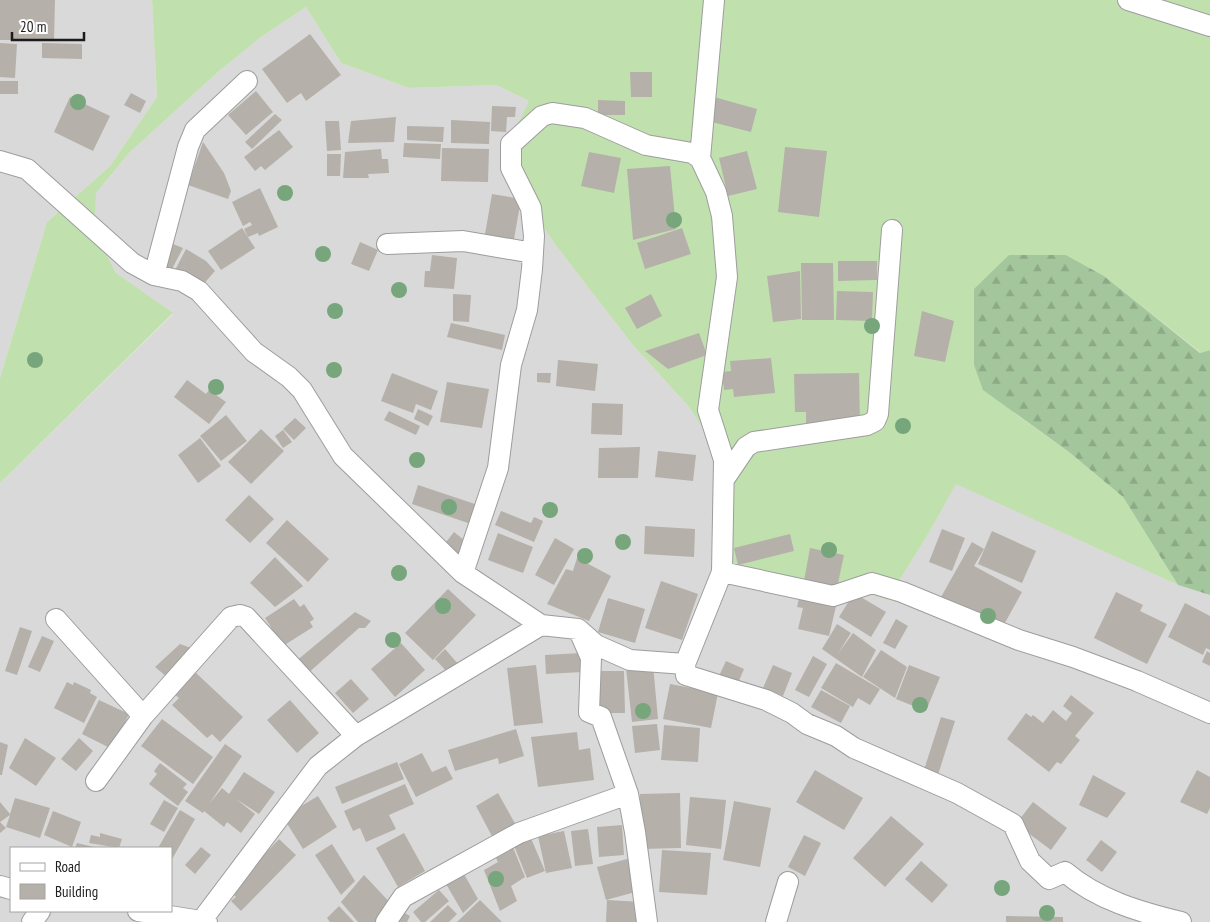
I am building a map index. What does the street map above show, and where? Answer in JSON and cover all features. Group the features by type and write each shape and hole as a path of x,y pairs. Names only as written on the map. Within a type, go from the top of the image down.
{"street":[{"path":"714,0 700,158 716,192 722,216 727,277 708,410 723,452 725,478 722,572 685,664 686,675 766,700 854,748 958,793 1013,824 1030,861 1049,879 1064,872 1082,887 1111,900 1172,921"},
{"path":"1128,0 1210,26"},
{"path":"154,275 194,130 247,80"},
{"path":"464,573 498,468 511,365 527,310 533,253 531,208 511,168 509,150 514,140 542,116 552,113 585,118 646,145 692,153 700,158"},
{"path":"0,161 28,169 132,263 154,275 182,281 199,291 254,352 289,377 302,390 343,456 464,573 541,625 578,629 596,644 630,660 685,664"},
{"path":"725,478 746,447 754,442 867,425 874,421 878,414 892,230"},
{"path":"387,244 463,241 533,253"},
{"path":"722,572 833,596 872,583 902,592 1019,640 1073,656 1137,681 1210,713"},
{"path":"96,781 143,716 231,617 240,615 246,617 356,736"},
{"path":"56,619 143,716"},
{"path":"145,912 205,921 302,784 318,766 356,736 541,625"},
{"path":"578,629 592,658 589,712 601,718 628,794 647,922"},
{"path":"386,922 403,897 519,833 628,794"},
{"path":"776,922 788,882"}],"shaded area":[{"path":"0,0 152,0 157,97 110,166 47,222 0,378"},
{"path":"306,7 341,63 409,88 496,85 529,101 521,193 554,243 632,344 689,407 717,449 866,592 887,600 927,536 956,483 1178,585 1210,595 1210,922 0,922 0,483 173,314 116,273 95,232 96,193 129,153 218,72 261,37"}],"green space":[{"path":"152,0 1210,0 1210,350 1201,353 1104,276 1066,255 1013,412 1069,452 1123,497 1178,585 956,484 927,536 887,600 866,592 734,573 723,546 717,449 689,407 632,344 554,243 521,193 503,156 529,101 496,85 409,88 341,63 306,7 261,37 218,72 129,153 96,193 95,232 116,273 173,313 0,483 0,378 47,222 110,166 157,97"},
{"path":"1009,255 1066,255 1104,276 1200,353 1210,350 1210,595 1178,585 1123,497 1069,452 983,390 974,365 974,289"}],"building":[{"path":"0,0 55,0 54,40 0,40"},
{"path":"310,34 341,75 306,101 301,93 287,103 262,69"},
{"path":"0,43 17,44 15,78 0,77"},
{"path":"42,43 82,44 82,59 42,58"},
{"path":"630,72 652,72 652,97 631,97"},
{"path":"0,81 18,81 18,94 0,94"},
{"path":"256,91 273,112 246,135 228,115"},
{"path":"131,93 146,101 140,113 124,105"},
{"path":"70,97 110,116 93,151 54,132"},
{"path":"714,97 757,109 751,132 708,121"},
{"path":"598,100 625,101 625,115 598,115"},
{"path":"492,106 516,107 515,117 507,117 506,132 491,131"},
{"path":"275,114 282,120 252,149 245,142"},
{"path":"396,117 394,142 348,143 351,121"},
{"path":"451,120 490,122 489,144 451,143"},
{"path":"325,121 339,121 341,150 327,151"},
{"path":"407,126 444,127 443,142 407,140"},
{"path":"279,130 293,147 265,170 261,166 255,171 244,157"},
{"path":"203,142 224,173 231,191 228,199 188,185"},
{"path":"404,143 441,144 440,159 403,157"},
{"path":"785,147 827,151 819,217 778,212"},
{"path":"442,148 489,149 488,182 441,181"},
{"path":"381,149 382,159 388,159 389,173 368,174 369,178 343,178 345,152"},
{"path":"747,151 757,189 728,196 719,158"},
{"path":"589,152 621,158 614,193 581,186"},
{"path":"327,154 341,154 340,176 327,176"},
{"path":"670,166 676,229 633,240 627,169"},
{"path":"260,188 278,227 259,236 258,233 248,237 244,229 252,225 250,222 243,226 232,202"},
{"path":"492,194 521,199 513,245 484,240"},
{"path":"242,228 255,248 221,270 208,251"},
{"path":"682,228 691,254 645,269 637,243"},
{"path":"168,242 183,248 171,271 161,265"},
{"path":"360,242 378,250 369,271 351,264"},
{"path":"186,249 206,261 215,271 201,287 174,272"},
{"path":"432,255 457,258 454,289 424,287 425,271 430,271"},
{"path":"838,261 877,261 877,280 838,281"},
{"path":"801,263 833,263 834,320 802,320"},
{"path":"800,271 801,319 773,322 767,276"},
{"path":"837,291 873,292 872,321 836,320"},
{"path":"453,294 471,295 469,322 453,321"},
{"path":"651,294 662,316 637,329 625,308"},
{"path":"922,311 954,321 945,362 914,356"},
{"path":"451,323 505,335 502,350 447,337"},
{"path":"699,333 707,355 668,369 645,351"},
{"path":"771,358 775,393 734,397 733,389 724,390 722,372 731,371 730,361"},
{"path":"558,360 598,364 595,391 556,386"},
{"path":"392,373 438,391 431,410 416,404 413,413 381,401"},
{"path":"537,373 551,373 550,383 537,382"},
{"path":"859,373 860,425 806,426 806,412 795,412 794,374"},
{"path":"187,380 206,394 209,390 226,402 209,424 174,397"},
{"path":"447,382 489,389 482,428 440,422"},
{"path":"592,403 623,404 622,435 591,434"},
{"path":"418,409 433,416 428,426 414,419"},
{"path":"389,411 420,426 416,435 384,420"},
{"path":"226,415 247,441 221,461 200,436"},
{"path":"295,418 306,428 294,440 283,429"},
{"path":"261,429 284,451 251,484 228,462"},
{"path":"283,430 292,442 283,448 275,436"},
{"path":"200,438 221,466 198,483 178,455"},
{"path":"640,447 638,478 598,478 599,448"},
{"path":"658,451 696,455 693,481 655,477"},
{"path":"418,485 478,505 471,524 412,504"},
{"path":"249,495 274,519 250,543 225,520"},
{"path":"501,511 531,523 534,517 543,521 534,542 495,525"},
{"path":"287,520 329,559 308,582 266,543"},
{"path":"645,526 695,529 694,557 644,554"},
{"path":"942,529 965,538 952,571 929,562"},
{"path":"992,531 1036,551 1022,583 978,564"},
{"path":"454,532 469,544 458,558 443,546"},
{"path":"498,533 533,547 523,573 488,560"},
{"path":"790,534 794,551 738,565 734,548"},
{"path":"555,538 574,549 554,585 535,575"},
{"path":"972,542 984,549 974,566 1022,592 1001,630 941,597"},
{"path":"810,548 844,555 837,588 804,581"},
{"path":"275,557 303,586 275,607 250,583"},
{"path":"577,558 611,576 589,621 547,604 566,569 573,571"},
{"path":"661,581 698,594 682,640 645,628"},
{"path":"448,589 476,615 433,660 405,633"},
{"path":"801,590 838,598 829,636 798,629 803,608 797,607"},
{"path":"1116,592 1143,605 1140,611 1167,624 1147,664 1094,638"},
{"path":"854,593 886,612 871,637 839,617"},
{"path":"608,598 645,609 635,643 598,632"},
{"path":"294,599 300,607 304,604 314,619 310,622 313,627 283,646 265,618"},
{"path":"1185,603 1210,616 1210,650 1206,648 1203,655 1168,637"},
{"path":"355,612 371,621 365,628 359,628 306,675 295,662"},
{"path":"896,619 908,626 895,649 883,643"},
{"path":"837,624 851,633 837,655 853,633 876,650 862,677 822,649"},
{"path":"20,627 32,631 17,675 5,671"},
{"path":"42,636 54,641 40,672 28,667"},
{"path":"401,643 425,670 395,697 371,669"},
{"path":"180,644 191,648 167,677 155,667"},
{"path":"445,649 459,665 449,674 435,659"},
{"path":"881,650 907,667 895,698 863,677"},
{"path":"1207,651 1210,653 1210,666 1202,662"},
{"path":"582,653 583,672 546,674 545,655"},
{"path":"813,656 827,664 809,697 795,690"},
{"path":"726,661 744,669 738,683 719,676"},
{"path":"836,663 880,689 870,705 858,698 853,707 821,688"},
{"path":"536,665 543,723 514,726 507,668"},
{"path":"653,665 658,719 632,722 626,668"},
{"path":"773,665 792,673 783,696 763,688"},
{"path":"909,665 940,677 926,711 896,699"},
{"path":"597,671 624,671 625,713 598,713"},
{"path":"195,672 243,717 220,742 212,734 207,738 172,705 179,698 174,694"},
{"path":"351,679 369,699 353,713 335,693"},
{"path":"67,682 73,685 74,682 91,690 90,693 97,697 84,723 54,708"},
{"path":"670,684 718,693 711,728 663,719"},
{"path":"821,690 850,706 841,723 811,707"},
{"path":"1071,695 1094,713 1075,736 1080,740 1061,764 1057,762 1049,772 1007,739 1026,713 1031,717 1033,715 1043,723 1053,710 1066,721 1072,713 1063,706"},
{"path":"99,700 129,714 112,749 82,734"},
{"path":"290,700 319,733 297,753 267,720"},
{"path":"941,717 955,721 937,778 923,773"},
{"path":"162,719 213,757 193,784 141,746"},
{"path":"657,724 660,750 635,753 632,726"},
{"path":"664,725 700,728 698,762 661,760"},
{"path":"516,729 524,756 499,764 498,758 455,771 448,750"},
{"path":"577,732 579,750 590,748 594,780 538,787 531,737"},
{"path":"25,738 56,758 36,786 9,768"},
{"path":"79,738 93,751 76,771 61,759"},
{"path":"0,742 8,745 2,775 0,775"},
{"path":"225,744 242,756 209,804 222,788 229,794 244,772 275,792 259,814 236,799 255,814 241,833 227,822 224,827 204,811 203,813 185,801"},
{"path":"422,753 432,772 446,766 453,779 416,797 399,764"},
{"path":"397,762 404,779 342,804 335,787"},
{"path":"160,763 187,784 183,788 188,792 178,806 149,784 157,774 154,771"},
{"path":"815,770 863,798 844,830 796,802"},
{"path":"1197,770 1210,777 1210,808 1207,814 1180,802"},
{"path":"1093,775 1126,793 1107,818 1079,805"},
{"path":"405,784 414,804 389,815 396,829 366,842 360,828 353,831 344,811"},
{"path":"498,793 517,827 494,840 476,806"},
{"path":"680,793 681,848 641,849 640,794"},
{"path":"318,796 337,827 303,849 283,817"},
{"path":"690,797 726,800 721,849 686,845"},
{"path":"15,798 50,808 40,838 6,827 10,815 0,822 0,802 10,814"},
{"path":"164,800 178,808 164,832 150,824"},
{"path":"734,801 771,808 760,867 723,860"},
{"path":"1033,802 1067,828 1051,850 1016,824"},
{"path":"180,810 195,819 172,859 172,847 159,847"},
{"path":"53,811 81,822 72,847 44,835"},
{"path":"891,816 924,844 885,887 853,858"},
{"path":"0,822 6,828 0,833"},
{"path":"622,825 624,855 599,857 597,827"},
{"path":"588,829 593,864 575,866 571,831"},
{"path":"564,831 572,868 546,873 538,836"},
{"path":"100,833 122,839 119,847 89,843 91,835 100,837"},
{"path":"404,833 425,871 398,887 376,848"},
{"path":"804,835 821,843 805,876 788,867"},
{"path":"530,836 545,871 527,878 513,843"},
{"path":"279,839 296,855 241,911 231,901 236,897 230,891"},
{"path":"1101,840 1117,852 1102,872 1086,860"},
{"path":"77,843 94,847 75,847"},
{"path":"332,844 355,881 341,895 315,855"},
{"path":"512,845 525,877 511,886 517,901 500,911 484,870 498,862 496,858"},
{"path":"201,847 211,855 195,874 185,865"},
{"path":"662,850 711,853 707,895 659,892"},
{"path":"631,858 639,891 606,900 597,867"},
{"path":"921,861 948,885 932,903 905,879"},
{"path":"464,874 478,899 463,913 446,884"},
{"path":"364,875 397,910 388,922 358,922 341,902"},
{"path":"439,890 449,901 425,922 421,922 413,912"},
{"path":"480,900 502,922 457,922"},
{"path":"607,900 642,902 641,922 606,922"},
{"path":"448,905 457,914 449,922 430,922"},
{"path":"339,906 354,922 330,922 327,918"},
{"path":"401,911 410,916 407,922 395,922"},
{"path":"1006,916 1063,917 1063,922 1006,922"}]}
